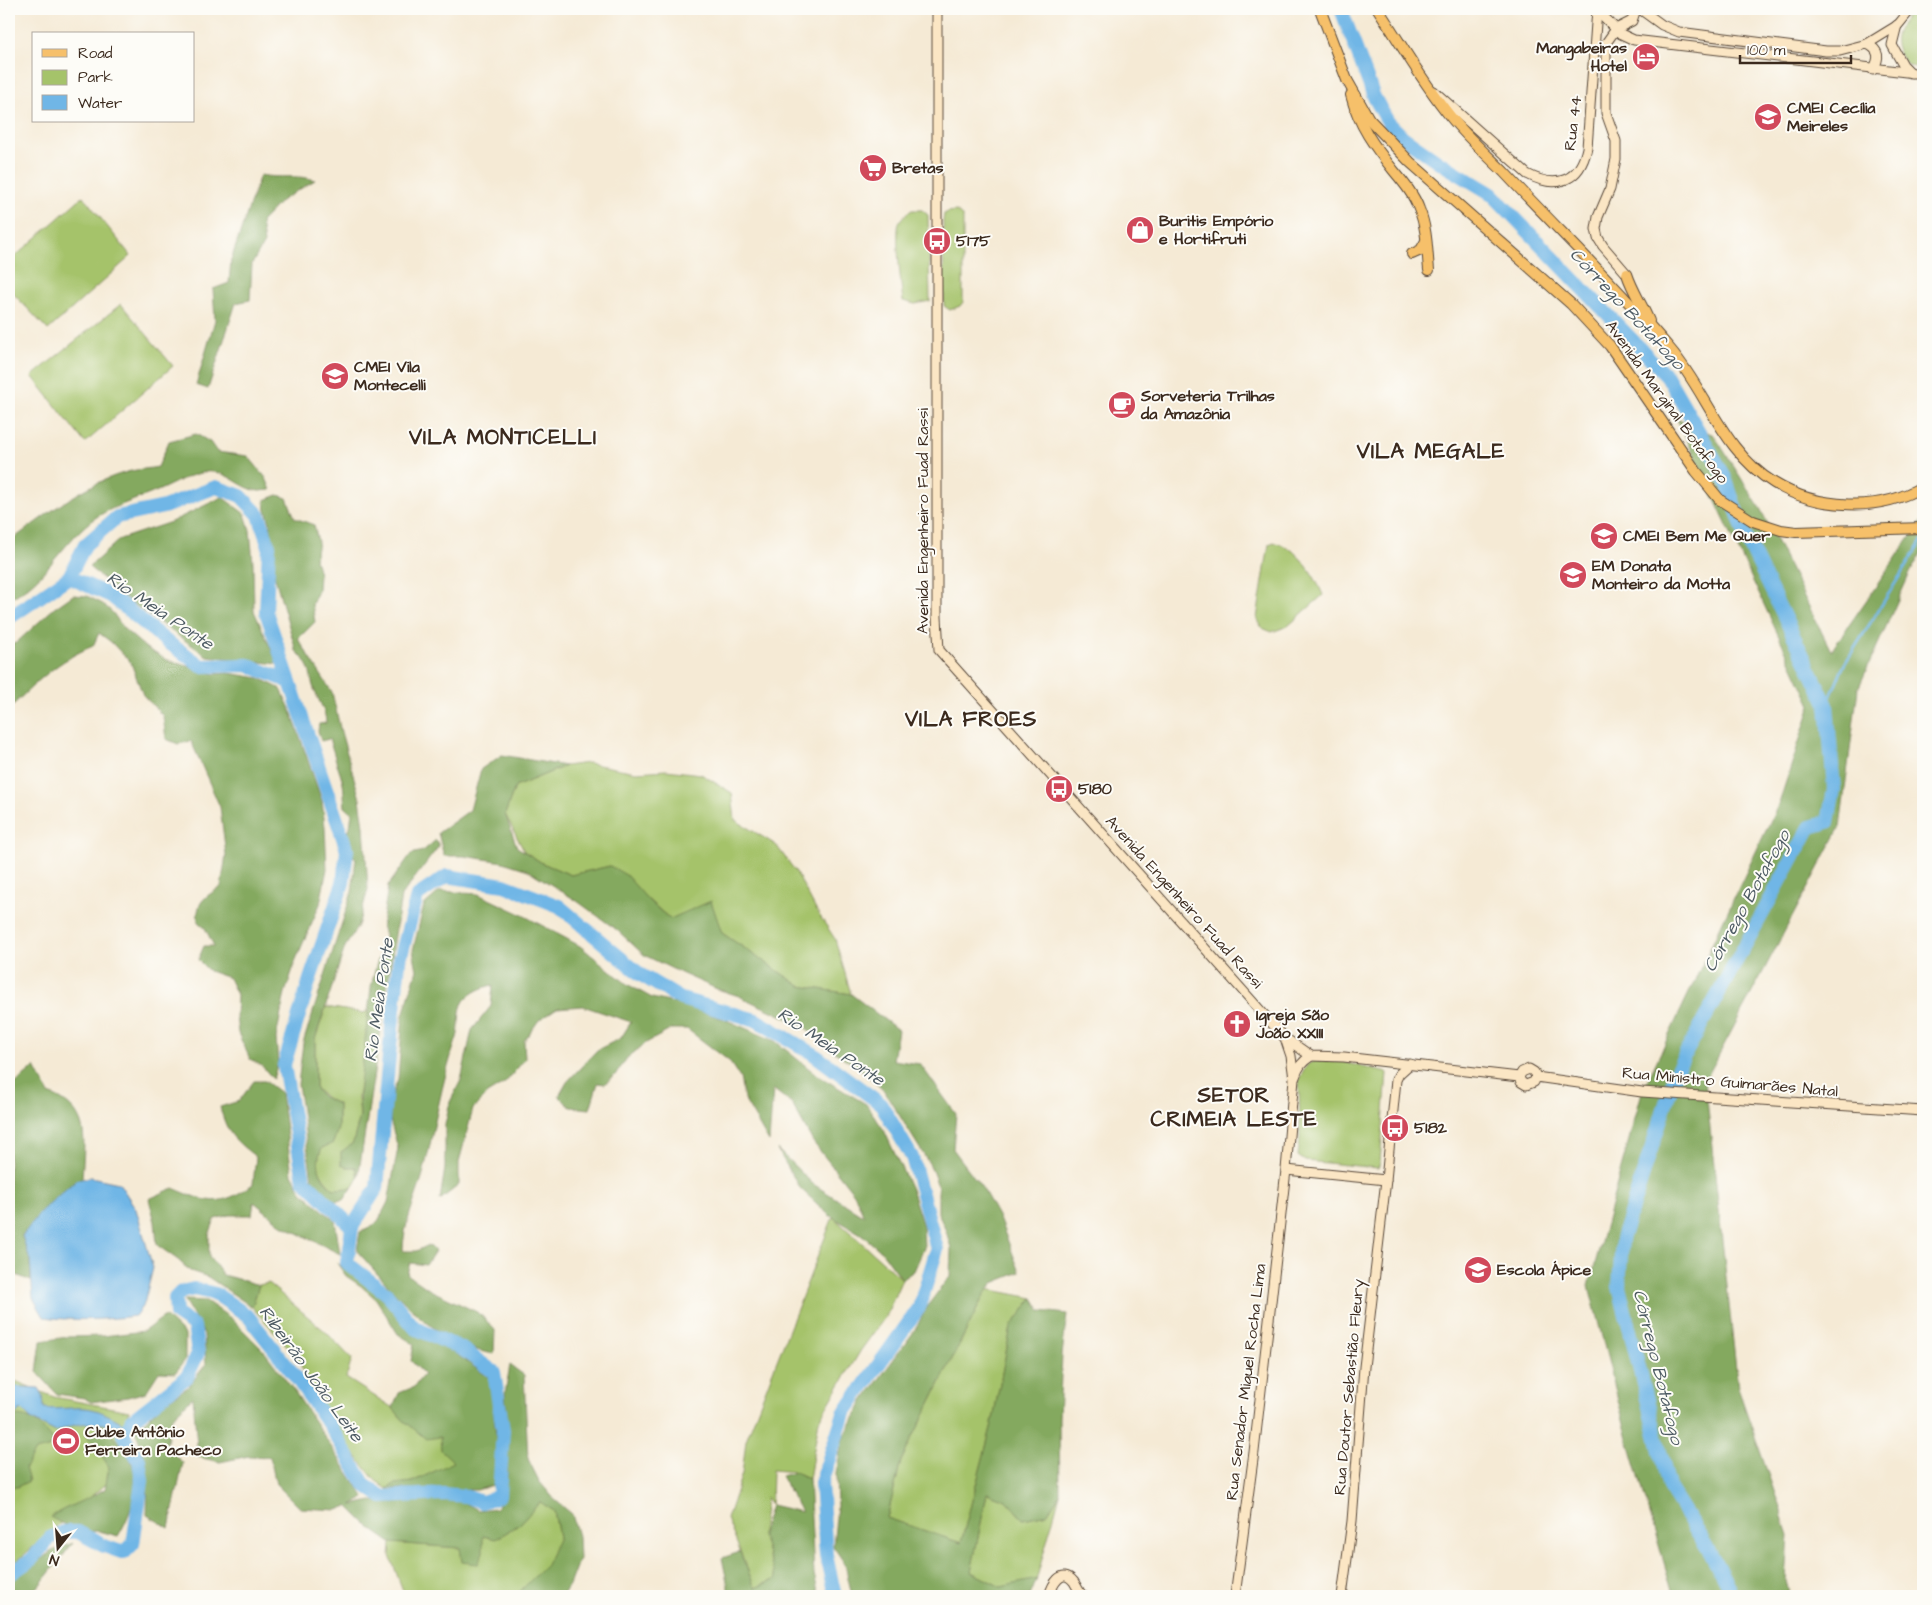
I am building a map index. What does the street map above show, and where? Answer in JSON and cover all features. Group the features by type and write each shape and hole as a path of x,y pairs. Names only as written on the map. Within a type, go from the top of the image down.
{"main road":[{"name":"Avenida Engenheiro Fuad Rassi","path":"937,9 937,617 939,650 1285,1038 1291,1056 1294,1079 1286,1170"},
{"name":"Avenida Marginal Botafogo","path":"1320,9 1347,80 1368,119 1410,162 1571,304 1610,346 1696,471 1720,500 1753,522 1780,530 1814,533 1920,529"},
{"name":"Avenida Marginal Botafogo","path":"1378,9 1450,116 1672,350 1729,442 1742,458 1774,483 1807,497 1840,504 1877,502 1896,498 1923,486"},
{"path":"1597,9 1621,34 1634,40 1823,62 1873,70 1923,74"},
{"name":"Rua 44","path":"1429,86 1527,174 1546,182 1556,183 1568,178 1577,172 1582,165 1587,148 1597,9"},
{"name":"Rua 44","path":"1627,274 1603,246 1598,238 1596,229 1598,217 1610,189 1616,160 1616,141 1606,113 1606,44 1616,29 1632,21 1636,9"},
{"path":"1640,9 1650,18 1679,32 1826,51 1853,49 1868,44 1898,25"},
{"path":"1911,9 1898,25 1892,39 1892,45 1897,56 1911,73"},
{"path":"1868,44 1878,53 1877,63 1873,70"},
{"path":"1347,80 1356,116 1366,133 1404,182 1419,208 1426,241 1429,270"},
{"path":"1412,254 1421,250 1426,241"},
{"path":"1627,274 1633,293 1644,308 1651,327"},
{"path":"1285,1038 1311,1056"},
{"path":"1294,1079 1298,1068 1304,1060 1311,1056 1344,1057 1410,1064"},
{"path":"1386,1062 1396,1080"},
{"path":"1370,1179 1382,1174 1387,1160 1396,1080 1399,1074 1410,1064"},
{"name":"Rua Ministro Guimarães Natal","path":"1410,1064 1520,1077 1523,1084 1529,1085 1534,1082 1536,1077 1650,1093 1923,1111"},
{"name":"Rua Doutor Sebastião Fleury","path":"1342,1596 1352,1521 1364,1367 1387,1160"},
{"path":"1286,1170 1386,1180"},
{"name":"Rua Senador Miguel Rocha Lima","path":"1235,1596 1254,1452 1286,1170"},
{"path":"1049,1596 1056,1579 1063,1577 1073,1580 1083,1596"}],"green space":[{"path":"1913,9 1923,9 1923,68 1904,62 1897,48 1896,36 1898,30"},
{"path":"260,175 301,177 315,180 282,200 261,222 264,243 252,264 250,300 236,303 208,389 196,385 215,320 213,289 229,283 231,260"},
{"path":"83,196 131,256 48,330 9,289 9,262"},
{"path":"912,210 922,210 928,215 930,301 915,304 903,301 898,250 899,223"},
{"path":"956,211 963,217 963,302 960,306 950,310 944,306 943,221 944,214"},
{"path":"121,304 173,366 85,443 32,376"},
{"path":"1677,419 1714,435 1761,510 1831,651 1923,519 1923,550 1910,573 1858,689 1840,827 1705,1081 1738,1388 1789,1534 1786,1581 1790,1596 1671,1596 1672,1590 1629,1443 1589,1286 1642,1092 1779,803 1811,705"},
{"path":"196,434 210,442 217,452 248,456 266,478 271,490 259,491 252,489 227,476 214,472 206,472 185,478 98,516 70,541 32,583 9,599 9,542 65,502 95,484 127,472 158,467 169,441"},
{"path":"278,495 287,498 295,518 314,525 318,542 315,559 319,574 318,591 312,604 315,622 298,639 332,692 360,799 364,826 368,889 358,926 345,947 315,1039 315,1088 323,1097 338,1104 338,1128 333,1143 322,1148 319,1160 320,1171 325,1181 334,1189 352,1188 344,1200 327,1202 312,1179 298,1084 303,1043 352,892 356,858 351,855 344,842 350,827 352,813 345,807 342,779 329,739 321,741 318,731 319,724 326,723 325,714 313,686 308,667 296,651 274,574 273,546 265,500"},
{"path":"222,497 245,514 250,530 253,562 254,611 278,664 207,656 133,604 89,567 120,539 171,522"},
{"path":"1274,542 1289,548 1305,563 1323,595 1288,626 1272,632 1262,628 1257,618 1269,544"},
{"path":"73,595 87,596 103,604 113,613 124,629 146,648 167,660 215,674 228,673 259,678 281,689 291,711 322,801 327,869 320,904 297,957 285,993 276,1038 278,1063 273,1079 262,1066 250,1059 238,1033 236,1017 237,995 229,978 209,971 198,960 204,946 214,946 205,928 198,922 198,909 206,897 221,887 226,855 220,807 191,741 178,744 166,739 163,716 143,695 131,663 111,642 99,633 93,646 58,665 11,707 9,706 9,645 16,643 53,609"},
{"path":"502,755 565,766 515,787 505,814 517,847 542,863 571,875 610,866 626,875 650,902 670,919 711,901 722,933 800,986 851,994 898,1030 893,1060 920,1064 956,1114 953,1149 983,1189 998,1216 1020,1272 993,1283 984,1295 901,1461 887,1518 961,1543 992,1424 1011,1327 1033,1298 1041,1311 1067,1314 1062,1355 1059,1418 1060,1494 1047,1514 1023,1519 1006,1500 987,1493 971,1572 1001,1587 1037,1579 1030,1596 852,1596 845,1564 833,1546 837,1508 836,1474 842,1441 863,1401 915,1330 928,1305 950,1276 951,1248 938,1213 938,1186 930,1165 885,1092 862,1070 827,1047 804,1026 739,996 717,989 683,974 644,955 617,930 577,901 528,870 503,862 464,856 444,856 438,833 470,810 481,769"},
{"path":"588,763 636,772 666,770 701,774 732,793 735,820 776,845 796,872 816,910 835,939 851,994 800,986 722,933 670,919 610,866 571,875 542,863 524,851 505,814 515,787 565,766"},
{"path":"436,840 439,846 401,896 358,1178 356,1167 341,1165 341,1152 353,1143 360,1116 359,1094 371,987 377,962 384,949 385,937 382,924 388,886 411,854 423,851"},
{"path":"440,891 478,894 519,913 580,946 627,984 652,998 686,1006 724,1019 775,1041 817,1075 866,1104 884,1130 911,1189 923,1226 924,1248 914,1271 902,1279 883,1253 861,1234 829,1215 800,1188 777,1149 813,1184 864,1216 855,1195 813,1142 792,1104 773,1089 769,1142 744,1099 740,1078 729,1061 687,1029 672,1029 646,1043 627,1058 617,1073 605,1084 598,1083 590,1109 570,1107 559,1096 567,1082 597,1050 621,1038 631,1022 583,1006 557,1008 539,1020 524,1041 525,1059 505,1083 487,1094 473,1109 459,1162 459,1185 440,1200 445,1168 445,1125 450,1102 461,1080 472,1030 491,1006 493,985 474,993 462,1005 458,1033 442,1088 423,1174 407,1222 403,1251 416,1251 429,1245 435,1251 426,1265 410,1263 407,1274 430,1290 479,1313 495,1330 494,1354 473,1349 435,1329 401,1300 357,1251 360,1232 377,1223 388,1202 398,1148 390,1120 390,1100 398,1079 403,1015 417,970 413,950 424,905"},
{"path":"326,1007 364,1013 368,1010 364,1062 358,1097 360,1116 353,1143 348,1147 346,1167 356,1167 358,1178 352,1188 334,1189 320,1171 317,1160 321,1149 333,1143 338,1128 338,1104 326,1098 315,1088 315,1039"},
{"path":"1314,1061 1343,1062 1387,1073 1380,1163 1378,1168 1305,1161 1298,1156 1300,1138 1299,1080 1308,1064"},
{"path":"35,1067 49,1094 73,1109 79,1118 84,1140 84,1152 82,1179 22,1235 30,1260 31,1281 9,1272 9,1089"},
{"path":"254,1081 265,1081 281,1093 292,1174 302,1192 335,1221 340,1254 282,1225 254,1202 252,1215 229,1215 215,1219 209,1235 209,1256 223,1275 259,1285 252,1307 208,1277 190,1271 157,1245 155,1222 149,1199 173,1188 205,1200 222,1200 242,1192 253,1184 256,1157 232,1136 225,1124 220,1107 239,1101"},
{"path":"833,1217 902,1279 886,1316 861,1350 819,1420 809,1479 795,1472 772,1470 771,1505 766,1497 762,1535 776,1579 755,1588 727,1519 742,1474 746,1440"},
{"path":"337,1263 370,1286 408,1328 445,1346 491,1379 500,1483 477,1490 387,1489 394,1484 412,1482 454,1462 441,1450 440,1437 426,1439 402,1419 393,1408 399,1393 414,1387 424,1374 411,1361 414,1344 398,1334 376,1299 346,1276"},
{"path":"268,1283 326,1332 352,1359 346,1378 393,1408 402,1419 440,1437 459,1463 411,1482 387,1489 375,1480 352,1451 315,1394 296,1356 252,1307 259,1285"},
{"path":"987,1289 1033,1298 1011,1327 992,1424 961,1543 887,1518 901,1461"},
{"path":"184,1300 206,1301 232,1319 264,1351 295,1392 365,1498 351,1505 372,1501 394,1503 439,1499 462,1501 478,1510 496,1508 503,1497 507,1475 505,1394 510,1365 524,1375 528,1459 539,1481 555,1500 572,1514 578,1536 579,1559 569,1585 562,1596 515,1596 546,1565 559,1537 554,1511 540,1502 520,1524 496,1539 483,1536 483,1552 478,1564 462,1562 460,1548 391,1543 371,1529 348,1506 338,1510 300,1508 276,1484 270,1457 249,1456 220,1462 198,1457 193,1397 172,1417 166,1446 183,1463 169,1528 147,1515 145,1462 135,1431 162,1404 188,1387 206,1364 204,1334"},
{"path":"165,1316 185,1335 185,1360 175,1373 159,1372 146,1392 128,1397 91,1402 84,1398 57,1394 37,1372 41,1341 144,1331"},
{"name":"Clube Antônio Ferreira Pacheco","path":"9,1380 54,1397 129,1411 119,1472 17,1561 9,1557"},
{"path":"20,1416 36,1422 54,1441 49,1448 35,1451 25,1468 29,1481 17,1487 9,1487 9,1418"},
{"path":"106,1430 123,1447 134,1469 135,1492 129,1515 118,1536 99,1531 78,1532 50,1517 105,1489 109,1467 96,1447 84,1434"},
{"path":"795,1472 809,1479 814,1574 819,1596 728,1596 728,1586 722,1558 740,1552 755,1588 776,1579 762,1535 771,1505 801,1512 781,1476"},
{"path":"987,1493 1006,1500 1023,1519 1047,1514 1060,1494 1036,1581 1001,1587 971,1572"},
{"path":"540,1501 554,1511 559,1537 551,1564 515,1596 405,1596 390,1556 391,1543 461,1548 483,1535 499,1537 520,1524"},
{"path":"73,1543 38,1587 21,1596 9,1596 9,1582 52,1551"}],"water":[{"path":"91,1177 119,1183 136,1209 153,1268 144,1304 135,1316 90,1320 44,1317 33,1298 30,1260 22,1236 42,1210 76,1180"},
{"path":"9,1386 39,1388 43,1395 44,1408 90,1409 123,1423 120,1426 94,1423 80,1424 56,1432 32,1420 21,1409 9,1417"}],"waterway":[{"name":"Córrego Botafogo","path":"1341,9 1374,97 1388,122 1403,137 1439,162 1492,194 1667,376 1724,475 1747,540 1827,705 1834,789 1828,822 1810,827 1677,1069 1622,1239 1619,1287 1669,1487 1710,1552 1733,1596"},
{"name":"Rio Meia Ponte","path":"69,577 85,545 117,517 164,507 216,487 241,496 259,515 269,546 266,612 290,682"},
{"path":"1827,705 1844,665 1923,539"},
{"name":"Rio Meia Ponte","path":"9,618 69,577 111,596 166,641 202,666 248,665 290,682 347,850 343,883 310,979 284,1065 304,1180 352,1227"},
{"name":"Rio Meia Ponte","path":"9,1575 32,1559 50,1538 64,1532 78,1532 104,1546 124,1553 133,1544 142,1481 139,1460 123,1435 132,1420 187,1377 198,1353 194,1326 176,1314 175,1298 181,1292 194,1289 216,1294 248,1316 295,1376 332,1429 365,1485 382,1497 443,1494 465,1496 482,1502 499,1496 503,1430 494,1372 462,1349 415,1328 386,1293 347,1263 352,1227 377,1188 399,963 417,896 447,876 504,885 559,906 641,975 681,999 756,1020 812,1053 881,1104 912,1157 937,1249 919,1308 844,1413 821,1483 826,1555 835,1596"}],"place":[{"name":"Mangabeiras Hotel","path":"1646,57"},
{"name":"CMEI Cecília Meireles","path":"1768,117"},
{"name":"Bretas","path":"873,168"},
{"name":"Buritis Empório e Hortifruti","path":"1140,230"},
{"name":"5175","path":"937,241"},
{"name":"CMEI Vila Montecelli","path":"335,376"},
{"name":"Sorveteria Trilhas da Amazônia","path":"1122,405"},
{"name":"CMEI Bem Me Quer","path":"1604,536"},
{"name":"EM Donata Monteiro da Motta","path":"1573,575"},
{"name":"5180","path":"1059,789"},
{"name":"Igreja São João XXIII","path":"1237,1024"},
{"name":"5182","path":"1395,1128"},
{"name":"Escola Ápice","path":"1478,1270"},
{"name":"Clube Antônio Ferreira Pacheco","path":"66,1441"}],"district":[{"name":"VILA MONTICELLI","path":"503,437"},
{"name":"VILA MEGALE","path":"1431,451"},
{"name":"VILA FROES","path":"971,719"},
{"name":"SETOR CRIMEIA LESTE","path":"1234,1107"}],"water label":[{"name":"Ribeirão João Leite","path":"311,1374"}]}
